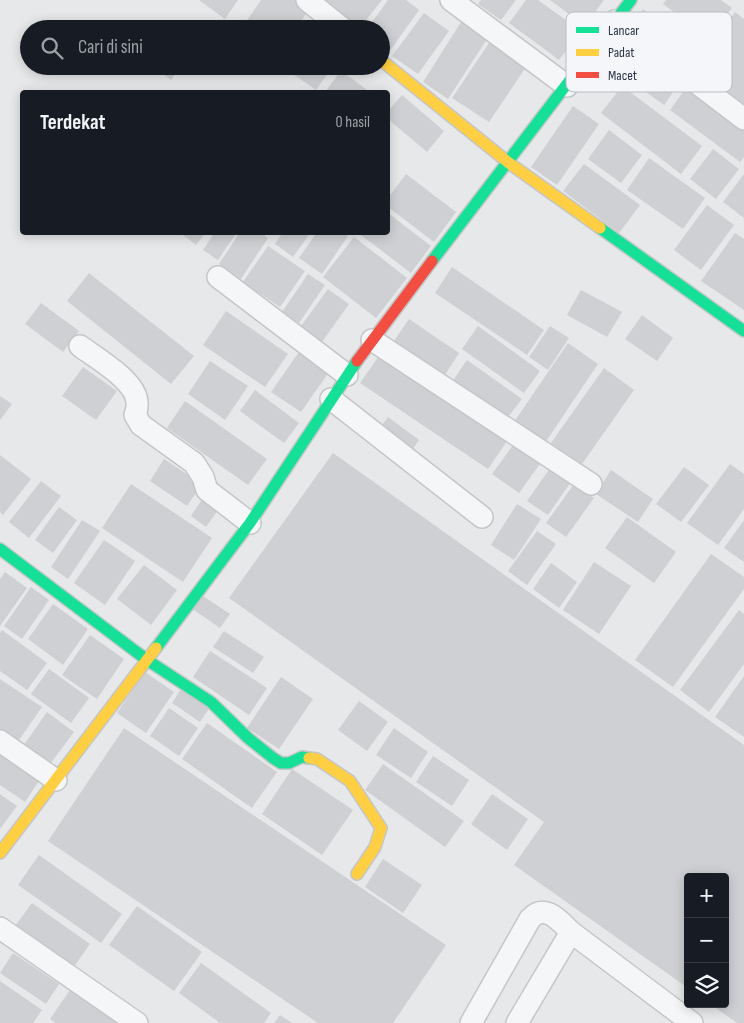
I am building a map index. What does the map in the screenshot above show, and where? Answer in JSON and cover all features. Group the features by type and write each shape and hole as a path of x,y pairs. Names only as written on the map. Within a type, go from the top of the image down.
{"street":[{"path":"307,0 332,20"},
{"path":"451,0 566,85"},
{"path":"622,12 631,0"},
{"path":"390,67 509,163 744,331"},
{"path":"0,852 250,523 372,340 566,87"},
{"path":"709,92 744,119"},
{"path":"218,277 347,375"},
{"path":"372,340 592,484"},
{"path":"80,346 124,378 135,394 138,404 135,415 141,425 194,463 204,477 207,490 250,523"},
{"path":"331,399 482,517"},
{"path":"0,549 146,660 211,702 248,738 281,763 289,763 302,757 317,759 350,781 364,806 381,828 380,838 374,850 357,874"},
{"path":"0,741 56,780"},
{"path":"471,1023 534,915 539,912 546,912 554,917 571,932 692,1023"},
{"path":"0,928 136,1023"},
{"path":"517,1023 571,932"}],"building":[{"path":"199,0 238,0 225,19"},
{"path":"261,0 296,0 309,9 302,20 247,20"},
{"path":"315,0 382,0 366,20 339,20"},
{"path":"388,0 406,0 419,10 390,51 390,20 374,20"},
{"path":"481,0 516,0 501,20 478,4"},
{"path":"526,0 538,0 566,20 566,51 559,60 509,23"},
{"path":"550,0 604,0 595,12 566,12"},
{"path":"666,0 721,0 732,8 729,12 674,12 663,4"},
{"path":"735,12 744,19 744,110 720,92 732,92 732,16"},
{"path":"424,13 449,31 418,74 392,56"},
{"path":"463,19 489,36 448,99 423,82"},
{"path":"491,40 528,64 489,122 452,98"},
{"path":"164,75 175,75 171,80"},
{"path":"294,75 327,75 316,90"},
{"path":"338,75 347,75 367,90 327,90"},
{"path":"617,92 630,92 702,146 681,174 601,113"},
{"path":"646,92 673,92 664,105"},
{"path":"683,92 704,92 744,122 744,157 740,162 670,110"},
{"path":"402,95 444,131 427,152 390,121 390,109"},
{"path":"573,106 599,124 557,185 531,167"},
{"path":"609,130 642,155 621,183 588,159"},
{"path":"713,149 739,169 716,199 690,179"},
{"path":"649,158 705,198 683,229 627,190"},
{"path":"584,164 640,205 619,233 563,191"},
{"path":"406,174 456,212 434,242 390,209 390,195"},
{"path":"744,174 744,218 723,202"},
{"path":"707,205 734,225 701,270 674,250"},
{"path":"390,215 431,246 411,273 361,235 390,235"},
{"path":"735,233 744,239 744,310 701,281"},
{"path":"183,235 204,235 196,245"},
{"path":"213,235 235,235 218,260 203,250"},
{"path":"238,235 264,235 268,238 241,279 219,264"},
{"path":"281,235 309,235 293,257 275,244"},
{"path":"315,235 348,236 322,274 299,258"},
{"path":"354,237 407,278 376,318 323,277"},
{"path":"268,246 305,271 280,307 243,282"},
{"path":"452,267 544,330 527,355 435,293"},
{"path":"89,273 194,356 171,384 67,301"},
{"path":"308,274 325,285 299,323 282,312"},
{"path":"328,289 349,304 322,342 301,326"},
{"path":"581,290 622,312 607,337 567,315"},
{"path":"41,303 79,331 63,352 25,324"},
{"path":"226,311 288,354 265,387 203,345"},
{"path":"642,315 673,338 657,361 625,339"},
{"path":"409,319 459,353 443,378 392,344"},
{"path":"478,326 540,371 524,393 462,349"},
{"path":"550,326 569,338 548,370 529,357"},
{"path":"568,343 598,364 545,443 514,422"},
{"path":"383,350 511,435 488,469 360,383"},
{"path":"299,352 329,372 301,412 271,392"},
{"path":"467,360 522,399 505,421 452,382"},
{"path":"210,361 248,386 225,420 188,394"},
{"path":"83,367 117,391 96,420 62,396"},
{"path":"604,368 634,390 582,464 551,443"},
{"path":"255,390 299,423 284,443 240,411"},
{"path":"0,396 12,404 0,420"},
{"path":"185,401 267,459 248,485 167,428"},
{"path":"388,417 419,440 410,453 378,430"},
{"path":"516,441 542,461 519,493 492,474"},
{"path":"333,453 744,745 744,1023 737,1023 716,1008 729,1008 729,873 684,873 684,985 514,865 544,822 229,598"},
{"path":"0,455 31,479 3,515 0,512"},
{"path":"164,459 202,484 187,506 150,481"},
{"path":"553,464 573,479 548,515 527,501"},
{"path":"730,464 744,474 744,509 718,545 687,523"},
{"path":"684,467 709,485 681,522 656,504"},
{"path":"611,470 653,499 638,522 596,494"},
{"path":"41,481 61,496 29,538 9,522"},
{"path":"131,484 212,538 183,582 102,528"},
{"path":"574,484 594,498 566,537 546,523"},
{"path":"205,495 221,506 206,527 191,516"},
{"path":"517,504 541,519 514,560 491,545"},
{"path":"59,507 77,520 53,553 35,540"},
{"path":"627,517 676,552 654,583 605,548"},
{"path":"82,520 100,531 68,579 51,567"},
{"path":"744,520 744,562 724,548"},
{"path":"537,531 556,544 527,585 508,571"},
{"path":"104,540 135,561 105,605 74,583"},
{"path":"711,554 744,577 744,589 673,687 635,660"},
{"path":"594,562 631,586 599,634 563,610"},
{"path":"551,563 577,582 559,608 533,589"},
{"path":"144,565 177,590 151,625 117,599"},
{"path":"5,572 27,588 0,626 0,579"},
{"path":"31,587 49,600 22,639 4,626"},
{"path":"200,594 230,614 220,628 191,608"},
{"path":"53,604 88,629 63,665 28,639"},
{"path":"739,610 744,614 744,664 709,712 680,690"},
{"path":"2,630 47,663 27,690 0,671 0,633"},
{"path":"224,631 264,657 253,673 213,647"},
{"path":"90,635 124,659 97,699 62,675"},
{"path":"210,651 267,688 249,715 193,677"},
{"path":"49,669 89,698 71,723 31,694"},
{"path":"145,672 174,692 146,733 117,713"},
{"path":"744,676 744,737 715,717"},
{"path":"281,677 313,699 279,749 247,728"},
{"path":"0,679 42,707 17,743 0,732"},
{"path":"182,687 211,706 200,722 172,703"},
{"path":"359,701 388,722 367,751 338,730"},
{"path":"169,708 198,728 179,756 150,736"},
{"path":"47,712 74,732 47,768 21,749"},
{"path":"207,723 277,772 252,808 182,759"},
{"path":"124,728 446,945 393,1023 318,1023 48,841"},
{"path":"394,728 428,752 411,778 376,755"},
{"path":"0,744 43,775 25,802 0,785"},
{"path":"433,756 469,780 452,806 416,782"},
{"path":"383,764 464,821 445,847 365,790"},
{"path":"292,769 353,810 322,855 262,814"},
{"path":"0,794 17,806 0,829"},
{"path":"492,794 528,819 507,850 471,824"},
{"path":"39,855 122,914 101,943 18,885"},
{"path":"383,859 422,885 403,913 365,887"},
{"path":"32,903 90,944 71,971 12,930"},
{"path":"137,906 202,952 174,991 109,945"},
{"path":"13,953 59,984 46,1004 0,973"},
{"path":"201,963 271,1013 264,1023 220,1023 179,993"},
{"path":"0,981 42,1010 33,1023 0,1023"},
{"path":"72,987 125,1023 56,1023 50,1019"},
{"path":"280,1015 292,1023 274,1023"}],"traffic: fast":[{"path":"622,12 631,0"},
{"path":"432,261 566,85"},
{"path":"600,228 744,331"},
{"path":"156,648 250,523 357,361"},
{"path":"0,549 147,660 211,702 248,738 273,758 281,763 289,763 302,757 309,758"}],"traffic: slow":[{"path":"390,67 509,163 600,228"},
{"path":"0,853 156,648"},
{"path":"309,758 317,759 350,781 381,828 375,847 357,874"}],"traffic: jam":[{"path":"357,361 432,261"}]}
